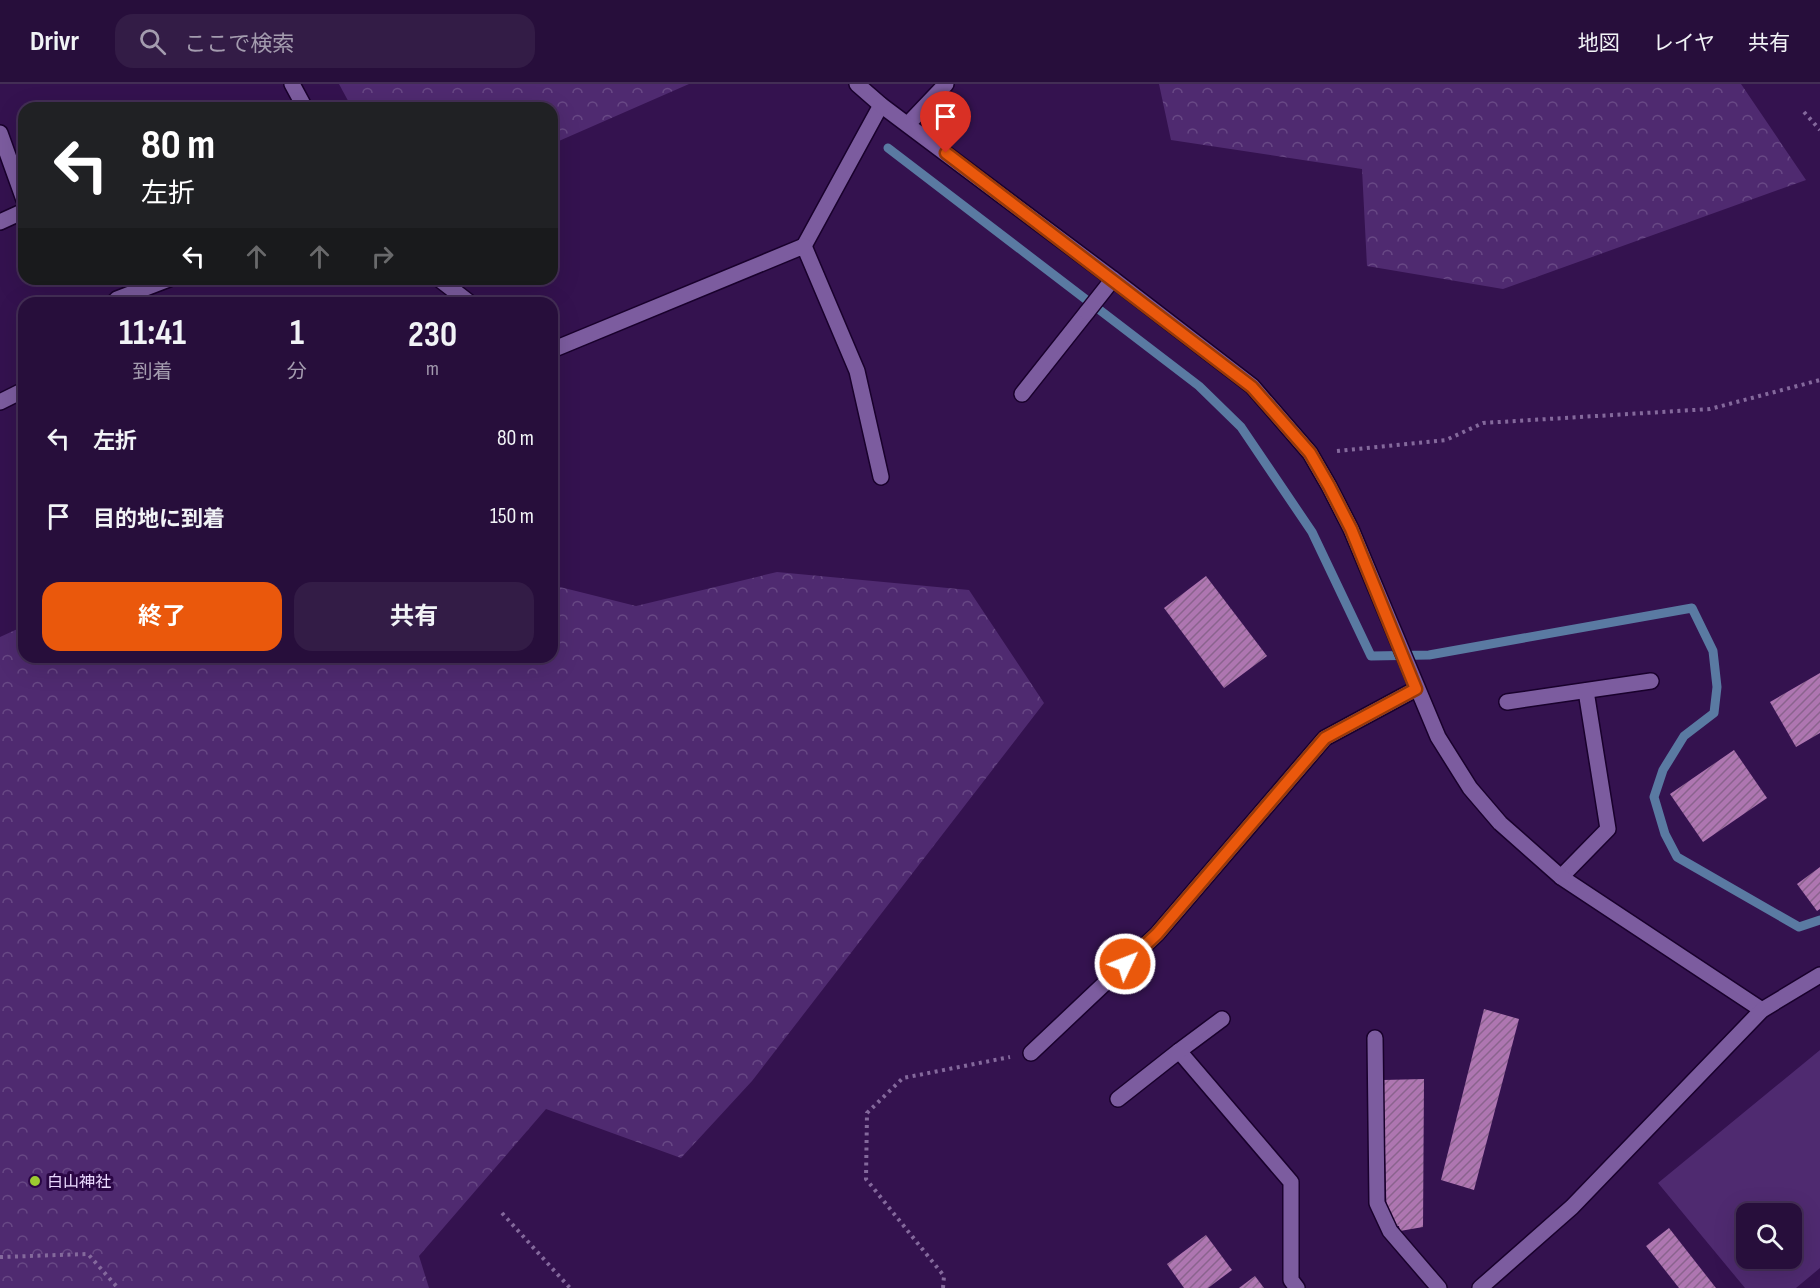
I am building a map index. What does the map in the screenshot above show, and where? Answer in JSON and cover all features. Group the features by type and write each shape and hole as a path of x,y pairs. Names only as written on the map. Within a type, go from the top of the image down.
{"street":[{"path":"292,84 302,102"},
{"path":"857,84 881,105 1113,279 1252,387 1310,453 1351,529 1438,737 1470,788 1500,823 1561,877 1762,1010"},
{"path":"908,124 946,84"},
{"path":"558,348 804,246 881,105"},
{"path":"1,141 18,185"},
{"path":"0,222 18,214"},
{"path":"804,246 857,371 881,477"},
{"path":"1022,394 1113,279"},
{"path":"122,297 153,285"},
{"path":"447,285 462,297"},
{"path":"0,402 18,393"},
{"path":"1507,702 1651,681"},
{"path":"1031,1053 1157,934 1325,738 1414,682"},
{"path":"1561,877 1608,829 1586,691"},
{"path":"1480,1288 1572,1207 1762,1010 1820,975"},
{"path":"1118,1099 1222,1019"},
{"path":"1375,1038 1377,1203 1390,1231 1439,1288"},
{"path":"1179,1050 1290,1182 1291,1280 1297,1288"}],"path":[{"path":"1804,112 1820,130"},
{"path":"1310,453 1446,440 1483,423 1710,409 1820,380"},
{"path":"943,1288 944,1276 866,1179 867,1113 903,1078 1031,1053"},
{"path":"502,1214 570,1288"},
{"path":"0,1257 88,1254 118,1288"}],"green space":[{"path":"339,84 689,84 558,141 558,102 349,102"},
{"path":"1159,84 1741,84 1806,180 1503,289 1367,266 1362,169 1171,140"},
{"path":"777,572 969,590 1044,703 752,1081 681,1158 546,1109 419,1256 429,1288 0,1288 0,637 18,629 18,663 558,663 558,586 636,606"},
{"path":"1820,1050 1820,1268 1796,1288 1745,1288 1658,1183"}],"building":[{"path":"1206,576 1267,656 1224,688 1164,608"},
{"path":"1820,673 1820,733 1796,747 1770,702"},
{"path":"1734,750 1767,798 1703,842 1670,794"},
{"path":"1820,867 1820,909 1817,911 1797,884"},
{"path":"1484,1009 1519,1019 1474,1190 1441,1180"},
{"path":"1424,1079 1423,1227 1400,1231 1399,1226 1387,1226 1383,1080"},
{"path":"1669,1228 1716,1288 1679,1288 1646,1246"},
{"path":"1206,1235 1232,1270 1208,1288 1184,1288 1167,1264"},
{"path":"1255,1276 1264,1288 1239,1288"}],"waterway":[{"path":"888,148 1199,386 1241,427 1312,532 1371,656 1429,655 1692,608 1713,651 1717,687 1714,713 1684,736 1663,770 1654,797 1665,834 1677,857 1799,927 1820,920"}],"place":[{"name":"白山神社","path":"35,1181"}],"route":[{"path":"946,153 1252,387 1284,422 1310,453 1351,529 1416,689 1325,738 1157,934 1125,964"}]}
